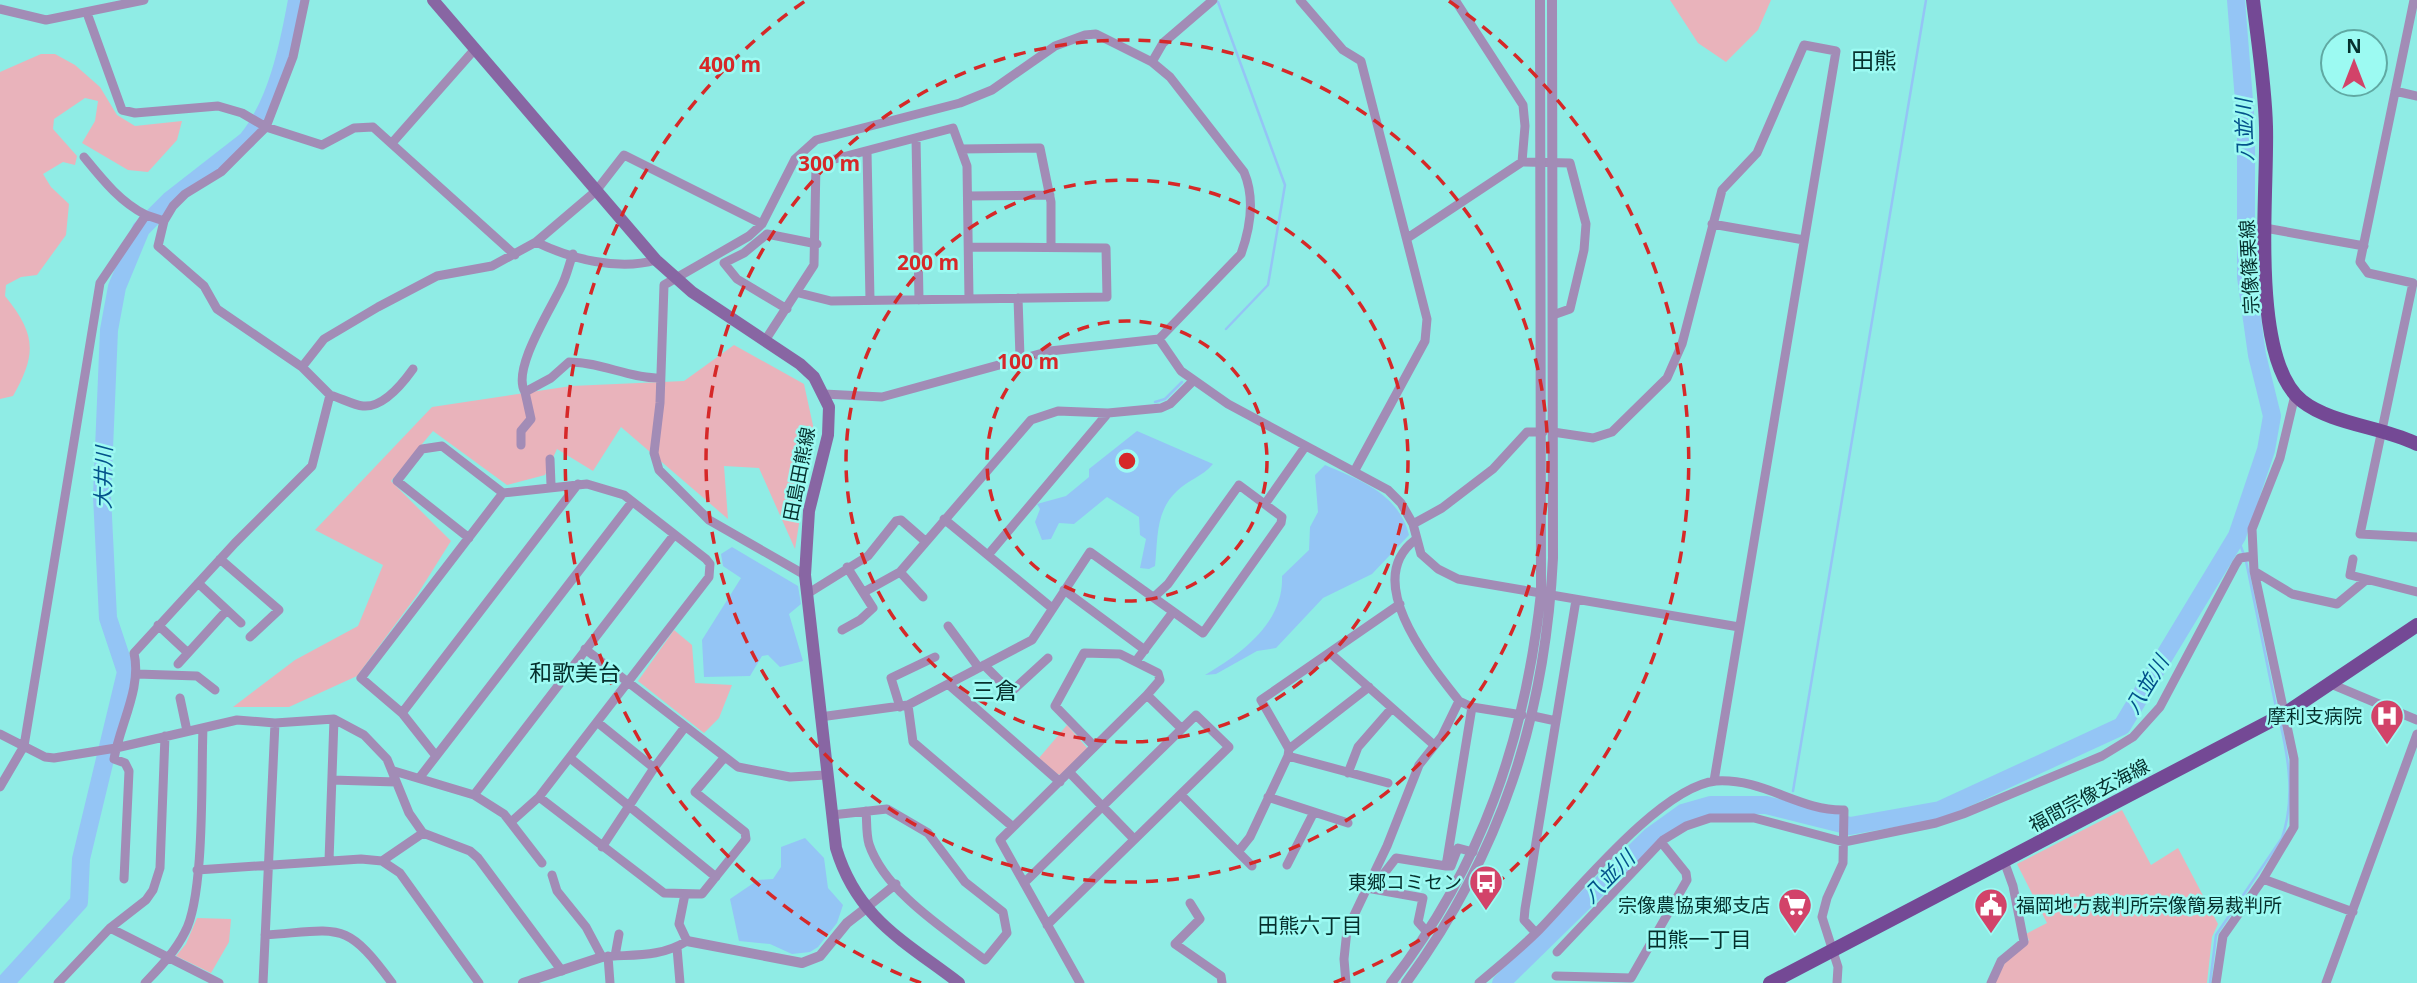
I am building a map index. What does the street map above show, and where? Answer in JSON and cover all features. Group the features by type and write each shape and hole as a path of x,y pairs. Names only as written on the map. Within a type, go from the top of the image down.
{"main road":[{"path":"433,0 656,260 727,316 766,339 800,364 824,394"},
{"name":"宗像篠栗線","path":"2253,0 2265,101 2265,228 2270,319 2281,371 2295,395"},
{"name":"田島田熊線","path":"824,394 830,417 809,511 806,575 826,775 841,864 866,909 892,934 958,983"},
{"path":"2295,395 2320,412 2382,429 2417,444"},
{"name":"福間宗像玄海線","path":"1770,983 2286,713 2417,625"}],"street":[{"path":"0,9 46,20 145,0"},
{"path":"305,0 293,57 266,127 221,172 186,194 173,206 164,221 158,246 204,286 217,309 302,367 330,395 363,406 371,405 389,395 414,369"},
{"path":"1152,62 1163,43 1213,0"},
{"path":"1300,0 1343,50 1361,61 1409,237 1427,319 1425,341 1356,470"},
{"path":"1455,0 1523,104 1525,126 1522,162"},
{"path":"1540,0 1540,162 1548,432"},
{"path":"1406,983 1443,931 1485,852 1518,768 1546,594 1553,315 1552,0"},
{"path":"2414,0 2360,262 2368,273 2413,283 2360,534 2417,537"},
{"path":"87,13 122,110 135,113 218,106 242,113 266,127 323,145 354,128 373,127 515,255"},
{"path":"806,575 709,520 664,477 654,453 664,285 749,236 762,224 795,159 816,140 960,103 992,90 1055,46 1085,35 1096,34 1152,62 1170,77 1244,172 1248,183 1250,209 1247,239 1241,254 1159,339 1020,357 921,388 882,397 824,394"},
{"path":"1413,524 1442,508 1493,469 1527,432 1603,436 1612,432 1658,390 1676,363 1722,190 1757,153 1804,45 1836,51 1714,781"},
{"path":"392,144 475,49"},
{"path":"2395,91 2417,96"},
{"path":"766,339 799,293 814,265 817,244 816,164 953,128 967,166 969,299"},
{"path":"916,138 919,300"},
{"path":"961,149 1040,148 1050,195 1051,247"},
{"path":"867,151 870,300"},
{"path":"302,367 324,339 437,276 492,267 536,242 596,191 624,155 762,224"},
{"path":"85,156 108,186 133,208 164,221"},
{"path":"1409,237 1522,162 1570,163 1586,224 1584,250 1570,309 1553,315"},
{"path":"968,196 1050,195"},
{"path":"0,787 24,746 100,284 146,215"},
{"path":"1712,224 1804,240"},
{"path":"2265,228 2364,246"},
{"path":"787,309 737,279 724,263 767,234 817,244"},
{"path":"536,242 600,262 638,265 656,260"},
{"path":"799,293 831,301 1107,297 1107,248 969,247"},
{"path":"522,444 521,431 531,419 521,386 522,370 563,283 573,254"},
{"path":"1018,298 1020,357"},
{"path":"1159,339 1181,371 1193,381 1228,404 1305,447 1356,470 1388,490 1401,503 1413,524 1415,540 1421,554 1438,569 1458,579 1470,584 1546,594 1739,627"},
{"path":"525,392 551,378 569,362 586,362 643,378 660,378"},
{"path":"864,592 900,572 1031,420 1058,411 1108,413 1170,404 1193,381"},
{"path":"124,879 129,771 125,763 114,759 137,674 134,653 220,559 312,466 330,395"},
{"path":"2216,983 2223,936 2263,879 2294,827 2294,759 2254,571 2252,529 2280,458 2295,395"},
{"path":"988,555 1108,413"},
{"path":"469,538 397,481 422,449 442,446 503,493"},
{"path":"1265,504 1305,447"},
{"path":"550,459 551,485"},
{"path":"402,713 578,484"},
{"path":"436,756 402,713 361,678 503,493 551,485 578,484 624,495 710,564 709,577 628,683 539,797 512,822"},
{"path":"820,717 904,706 1032,640 1090,552 1203,633 1281,523 1282,517 1239,485 1168,584 1154,597"},
{"path":"420,777 632,502"},
{"path":"944,519 1052,608"},
{"path":"807,594 868,556 896,521 901,520 925,541"},
{"path":"474,794 674,535"},
{"path":"1415,540 1395,563 1393,573 1400,604 1408,628 1459,701 1472,707 1556,721"},
{"path":"1557,952 1661,842 1686,826 1710,818 1754,818 1845,839 1937,823 2102,756 2122,745 2160,707 2235,564 2240,558 2253,556"},
{"path":"220,559 279,610 250,637"},
{"path":"2353,559 2350,575 2417,592"},
{"path":"842,631 873,608 847,567"},
{"path":"2254,571 2292,594 2323,603 2337,604 2366,580"},
{"path":"900,572 923,597"},
{"path":"198,583 241,623"},
{"path":"1064,590 1145,650"},
{"path":"1536,933 1524,920 1525,909 1576,600"},
{"path":"1388,783 1289,753 1261,700 1400,604"},
{"path":"178,664 227,610"},
{"path":"1136,660 1173,612"},
{"path":"158,625 188,653"},
{"path":"948,626 982,667 1011,692 1048,658"},
{"path":"585,649 738,767 790,777 826,775"},
{"path":"1080,983 1000,840 1147,695 1160,680 1158,673 1120,654 1084,653 1055,706 1094,746"},
{"path":"1330,653 1434,745"},
{"path":"934,657 891,678 904,706 913,742 1013,827"},
{"path":"137,674 197,676 215,690"},
{"path":"947,684 1060,782"},
{"path":"2331,684 2417,720"},
{"path":"1238,852 1250,837 1289,753 1369,687"},
{"path":"1147,695 1181,728"},
{"path":"180,698 187,731"},
{"path":"1346,983 1344,959 1348,930 1369,889 1419,765 1434,745 1459,701"},
{"path":"1446,866 1472,707"},
{"path":"1349,773 1358,747 1392,708"},
{"path":"1024,883 1196,715 1229,747 1047,925"},
{"path":"1391,983 1427,933 1473,852 1528,715"},
{"path":"0,734 54,758 116,748 237,720 275,723 334,719 365,735 394,771 396,782 414,822 423,834 470,851 478,858 562,971"},
{"path":"329,860 334,719"},
{"path":"597,722 654,768"},
{"path":"263,983 275,723"},
{"path":"602,846 685,727"},
{"path":"145,983 169,958 192,916 197,870 203,728"},
{"path":"2326,983 2417,734"},
{"path":"58,983 110,928 146,900 158,880 165,736"},
{"path":"570,758 716,877"},
{"path":"539,797 664,893 702,894 746,839 745,832 695,792 724,758"},
{"path":"394,771 474,794 512,822 542,863"},
{"path":"1069,772 1134,839"},
{"path":"332,780 396,782"},
{"path":"1479,983 1536,933 1651,816 1675,797 1714,781 1761,785 1807,804 1844,810 1845,839 1840,872 1826,898 1822,917 1838,967 1837,983"},
{"path":"1181,794 1252,866"},
{"path":"1268,797 1349,823"},
{"path":"832,815 866,811 887,809 928,833 965,882 1003,912 1007,933 985,960 912,904 896,884 872,850 866,811"},
{"path":"1287,865 1314,812"},
{"path":"382,861 423,834"},
{"path":"1556,976 1631,978 1636,973 1652,937 1687,880 1686,873 1661,842"},
{"path":"1369,889 1396,858 1451,866 1458,848 1473,852"},
{"path":"197,870 329,860 382,861 400,873 479,983"},
{"path":"1991,983 2001,961 2024,942 2013,886 2004,861"},
{"path":"552,875 557,891 608,957 610,983"},
{"path":"2263,879 2353,912"},
{"path":"523,983 608,957 637,957 682,945 802,963 820,956 847,923 896,884"},
{"path":"1369,889 1423,898 1418,922 1427,933"},
{"path":"680,983 682,945 679,924 685,894"},
{"path":"1190,903 1200,919 1175,944 1221,976 1222,983"},
{"path":"110,928 219,983"},
{"path":"265,935 324,931 346,935 366,947 392,983"},
{"path":"608,957 620,934"}],"shaded area":[{"path":"1670,0 1771,0 1758,30 1726,62 1698,43"},
{"path":"41,54 55,54 75,65 100,87 117,115 135,126 182,121 177,140 148,172 128,170 82,143 95,121 98,101 85,98 54,119 53,129 77,156 75,165 63,162 43,174 51,187 69,204 66,235 37,275 21,277 6,285 5,296 23,322 30,344 26,368 13,396 0,399 0,72"},
{"path":"734,345 804,384 814,430 795,549 759,468 724,466 728,519 621,427 593,471 557,449 545,475 507,485 433,431 391,481 451,541 417,595 357,676 289,707 233,707 295,660 358,626 383,565 315,530 432,407 571,386 684,381"},
{"path":"674,630 692,645 695,683 732,685 719,718 704,733 638,681"},
{"path":"1067,725 1088,749 1061,775 1039,758"},
{"path":"2122,810 2151,865 2178,848 2218,924 2212,937 2207,983 1994,983 2006,961 2029,940 2026,934 2047,923 2017,864"},
{"path":"197,918 231,919 229,942 211,973 176,956 186,944"}],"water":[{"path":"1137,431 1213,464 1170,499 1161,517 1155,566 1149,569 1140,568 1146,539 1140,535 1139,517 1107,497 1074,524 1059,523 1051,539 1042,540 1035,522 1040,509 1037,504 1066,496 1089,477 1089,469"},
{"path":"1325,465 1364,483 1387,499 1397,509 1409,535 1372,574 1323,598 1276,648 1257,651 1216,674 1205,675 1246,647 1268,622 1276,608 1281,593 1282,576 1309,550 1310,527 1318,512 1315,475"},
{"path":"732,547 798,586 801,604 789,614 803,661 780,667 768,655 762,656 750,676 704,677 702,640 741,578 723,566 721,554"},
{"path":"805,838 824,858 828,888 843,905 837,923 818,947 810,952 792,954 770,944 739,941 730,899 758,880 773,879 781,867 781,847"}],"waterway":[{"name":"大井川","path":"5,983 79,902 81,859 126,672 108,618 102,496 109,330 117,287 141,229 170,200 247,140 257,125 274,92 297,0"},
{"path":"1793,791 1926,0"},
{"name":"八並川","path":"1501,983 1651,836 1683,813 1711,805 1766,805 1850,826 1940,810 2122,726 2237,536 2266,450 2272,416 2257,355 2246,277 2246,126 2236,0"},
{"path":"1218,2 1285,185 1268,285 1226,329"},
{"path":"1155,402 1165,399 1182,382"},
{"path":"2237,536 2244,555"},
{"path":"2246,561 2277,712"},
{"path":"2210,983 2216,935 2282,838 2286,824 2289,780 2280,722"}],"place":[{"name":"摩利支病院","path":"2387,746"},
{"name":"東郷コミセン","path":"1486,912"},
{"name":"宗像農協東郷支店","path":"1795,935"},
{"name":"福岡地方裁判所宗像簡易裁判所","path":"1991,935"}],"district":[{"name":"田熊","path":"1874,61"},
{"name":"和歌美台","path":"575,673"},
{"name":"三倉","path":"995,691"},
{"name":"田熊六丁目","path":"1310,926"},
{"name":"田熊一丁目","path":"1699,940"}]}
